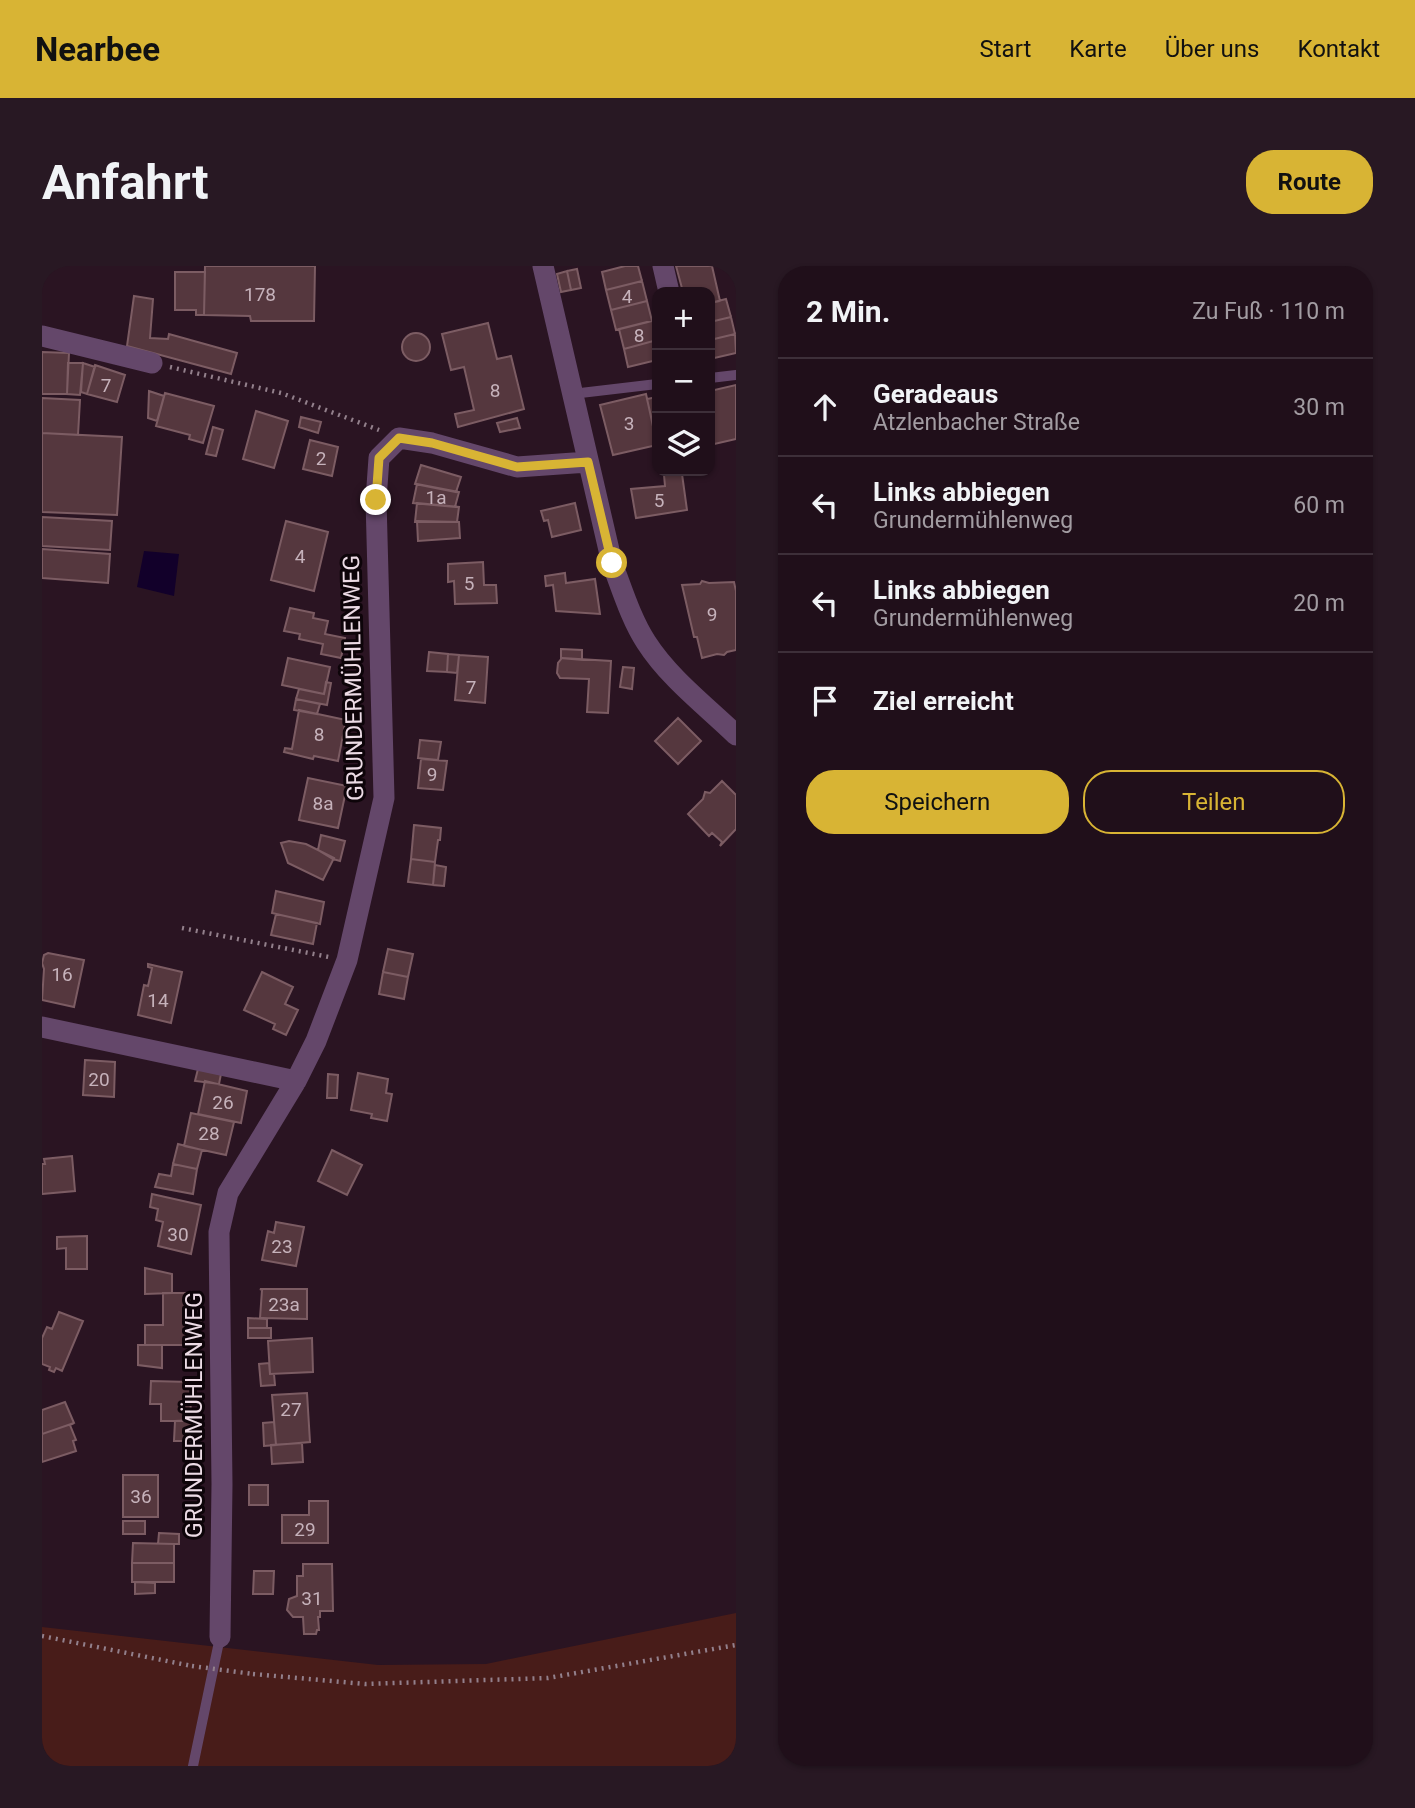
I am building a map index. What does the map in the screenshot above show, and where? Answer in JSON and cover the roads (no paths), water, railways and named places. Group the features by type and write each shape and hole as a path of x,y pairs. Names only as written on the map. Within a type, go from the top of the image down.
{"street":[{"path":"543,266 612,563 627,603 646,642 670,671 736,735"},
{"path":"663,266 667,287"},
{"path":"42,336 152,363"},
{"name":"GRUNDERMÜHLENWEG","path":"220,1637 222,1484 219,1231 228,1193 296,1081 316,1041 347,960 384,798 376,500 379,458 399,438 432,443 517,467 588,462"},
{"path":"42,1027 296,1081"}],"lane":[{"path":"715,377 736,375"},
{"path":"572,394 652,385"},
{"name":"GRUNDERMÜHLENWEG","path":"193,1766 220,1637"}]}
